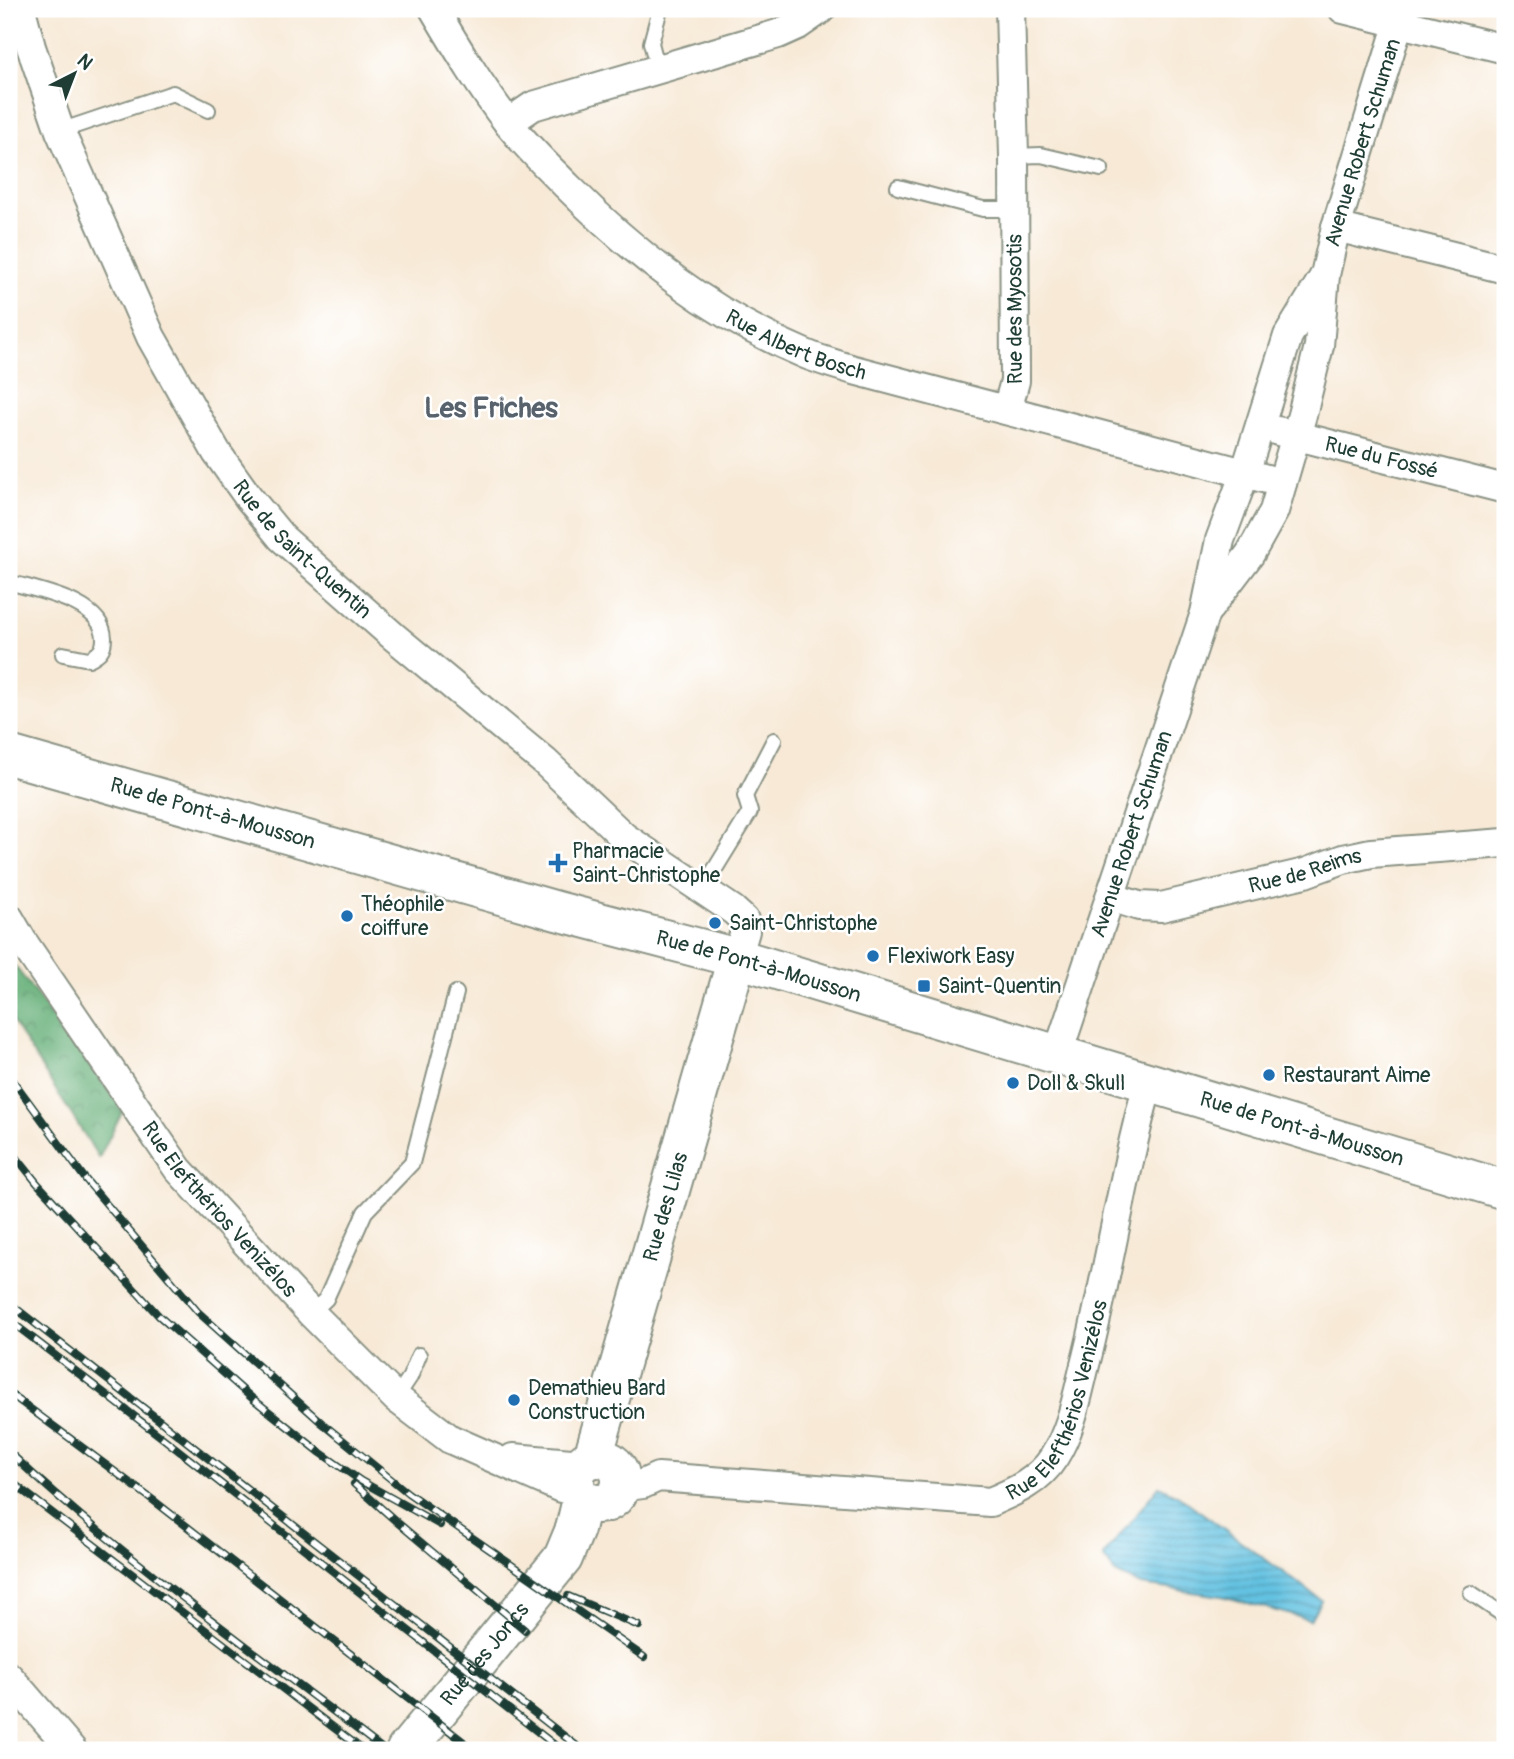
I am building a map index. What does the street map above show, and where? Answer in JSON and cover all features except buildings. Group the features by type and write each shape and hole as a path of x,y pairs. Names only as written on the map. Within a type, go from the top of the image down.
{"main road":[{"name":"Rue de Pont-à-Mousson","path":"9,755 557,911 737,958 1505,1190"},
{"name":"Rue des Lilas","path":"593,1484 596,1447 737,958"},
{"name":"Rue des Joncs","path":"406,1750 563,1558 578,1550 590,1532 593,1484"}],"street":[{"name":"Rue de Saint-Quentin","path":"21,9 60,131 151,337 217,453 249,498 282,538 393,636 545,762 624,836 744,920 745,931 737,958"},
{"name":"Rue Albert Bosch","path":"434,9 457,49 528,148 604,223 676,283 743,324 804,354 854,370 1282,483"},
{"path":"508,123 533,106 778,33 798,25 821,9"},
{"name":"Rue des Myosotis","path":"1007,410 1015,381 1010,9"},
{"path":"1343,9 1400,16 1505,49"},
{"name":"Avenue Robert Schuman","path":"1205,613 1250,554 1274,511 1319,346 1325,275 1336,227 1400,16"},
{"path":"1336,227 1505,269"},
{"name":"Avenue Robert Schuman","path":"1058,1053 1205,613 1220,540 1245,472 1288,336 1325,275"},
{"name":"Rue du Fossé","path":"1259,426 1505,489"},
{"name":"Rue de Reims","path":"1110,897 1139,906 1161,907 1305,873 1343,859 1371,853 1505,843"},
{"name":"Rue Elefthérios Venizélos","path":"9,918 178,1169 311,1313 396,1398 450,1439 479,1454 593,1484 642,1484 658,1477 990,1502 1023,1489 1053,1460 1069,1428 1103,1292 1135,1130 1149,1081"},
{"path":"9,1677 72,1750"}],"lane":[{"path":"658,69 651,43 660,9"},
{"path":"60,131 173,93 208,110"},
{"path":"1014,156 1041,155 1101,169"},
{"name":"Rue des Myosotis","path":"898,187 984,209 1014,209"},
{"path":"9,582 81,606 95,615 103,632 101,652 89,659 63,654"},
{"path":"702,890 750,812 745,796 774,740"},
{"path":"311,1313 326,1299 365,1212 412,1163 456,993"},
{"path":"396,1398 410,1377 419,1355"},
{"path":"1471,1593 1505,1616"}],"green space":[{"path":"9,958 123,1110 99,1158 9,1016"}],"water":[{"path":"1159,1486 1179,1496 1321,1600 1310,1620 1222,1596 1141,1585 1115,1573 1104,1558 1105,1554"}],"railway":[{"path":"9,1075 86,1180 198,1312 322,1423 408,1493 644,1657"},
{"path":"9,1148 37,1183 159,1316 253,1399 361,1481 440,1525"},
{"path":"9,1303 582,1750"},
{"path":"9,1320 561,1750"},
{"path":"9,1393 153,1500 474,1750"},
{"path":"9,1452 145,1569 384,1750"},
{"path":"9,1480 363,1750"},
{"path":"354,1484 525,1630"},
{"path":"568,1596 639,1626"}],"place":[{"name":"Pharmacie Saint-Christophe","path":"558,863"},
{"name":"Théophile coiffure","path":"347,916"},
{"name":"Saint-Christophe","path":"715,923"},
{"name":"Flexiwork Easy","path":"873,956"},
{"name":"Saint-Quentin","path":"924,986"},
{"name":"Restaurant Aime","path":"1269,1075"},
{"name":"Doll & Skull","path":"1013,1083"},
{"name":"Demathieu Bard Construction","path":"514,1400"}],"district":[{"name":"Les Friches","path":"491,407"}]}
